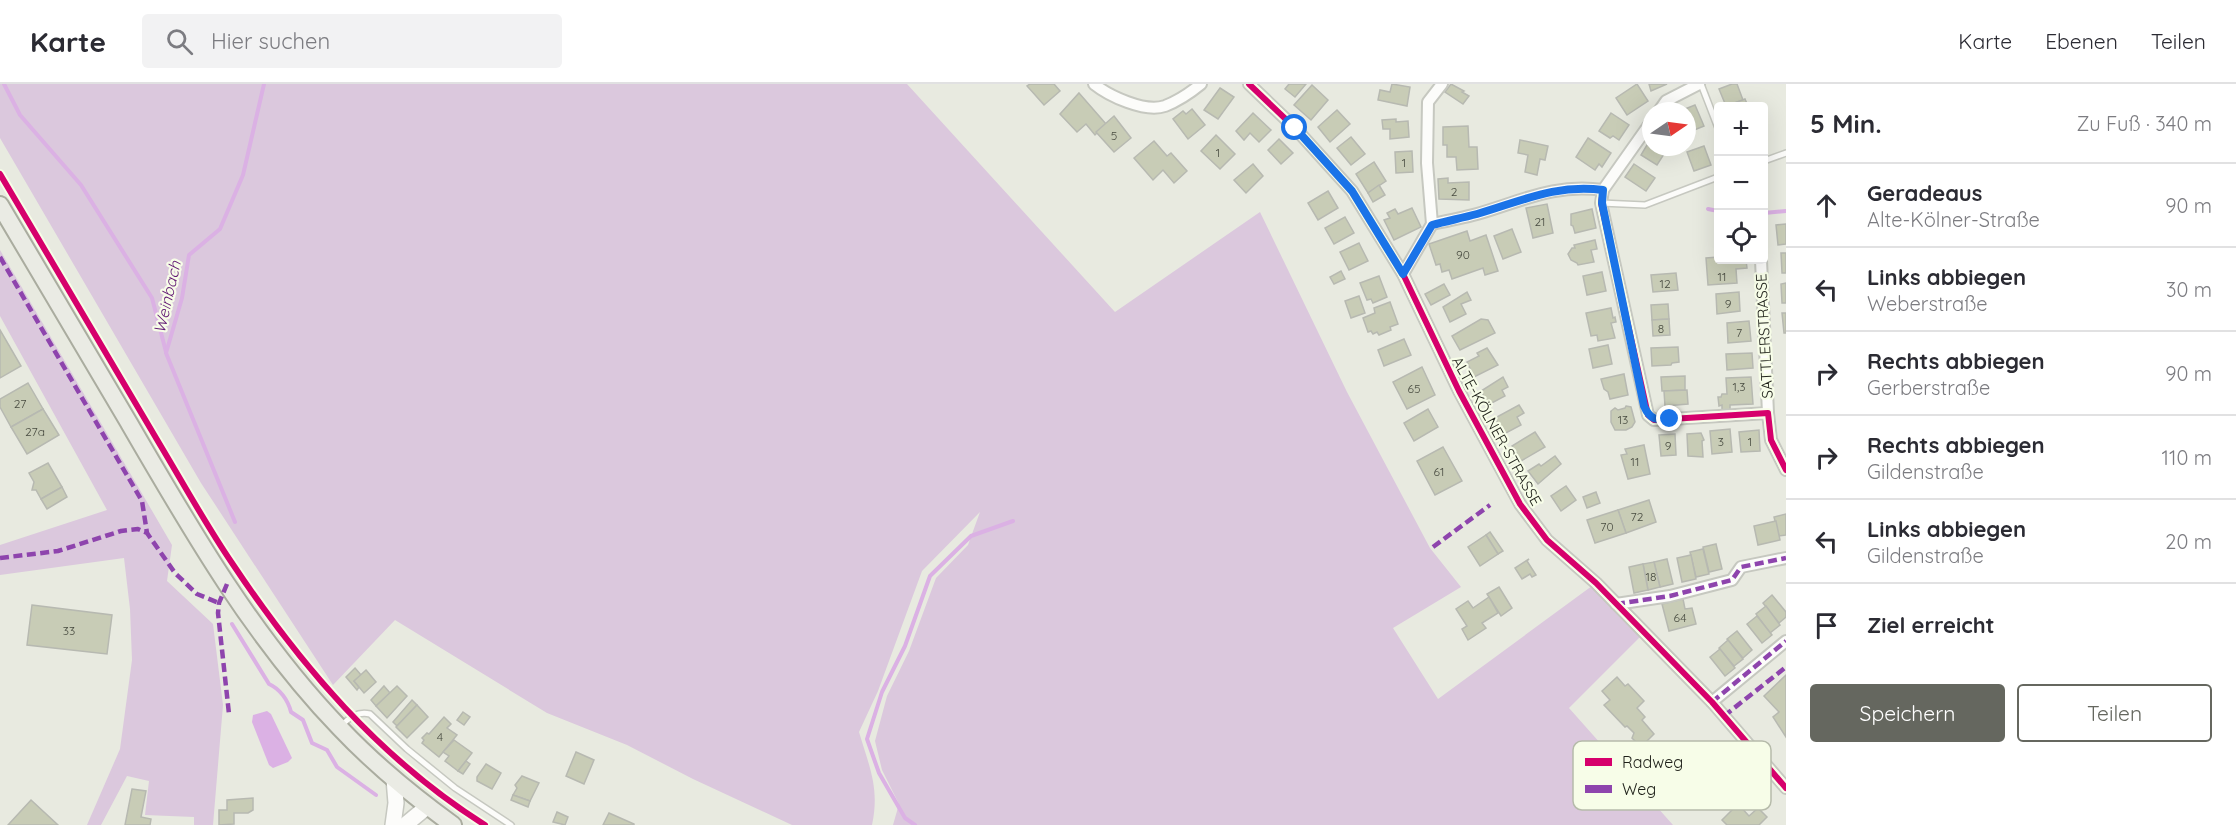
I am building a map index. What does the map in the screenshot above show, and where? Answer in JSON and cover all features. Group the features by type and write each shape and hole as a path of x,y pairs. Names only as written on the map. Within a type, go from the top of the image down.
{"main road":[{"path":"0,205 148,456 221,574 286,665 339,728 445,823"},
{"path":"393,825 396,803 394,779"},
{"path":"405,825 428,806"}],"street":[{"path":"1094,84 1126,102 1163,107 1189,94 1201,84"},
{"name":"ALTE-KÖLNER-STRASSE","path":"1249,84 1295,128 1352,191 1403,274 1458,391 1520,504 1547,540 1616,604 1712,702 1746,741"},
{"path":"1403,274 1432,225 1427,163 1428,102 1442,84"},
{"path":"1665,102 1700,84"},
{"path":"1642,135 1603,190 1602,203 1648,416 1654,420 1768,413"},
{"path":"1432,225 1538,194 1580,187 1603,190"},
{"name":"SATTLERSTRASSE","path":"1761,264 1771,440 1786,470"},
{"path":"1616,604 1670,596 1732,580 1741,567 1786,558"},
{"path":"1712,702 1786,641"},
{"name":"ALTE-KÖLNER-STRASSE","path":"1771,771 1786,788"}],"lane":[{"path":"1700,84 1714,116"},
{"path":"1768,160 1786,153"},
{"path":"1602,203 1645,205 1714,179"},
{"path":"339,728 352,716 370,714 407,749 455,788 511,825"}],"shaded area":[{"path":"0,84 907,84 1115,312 1260,212 1347,392 1430,548 1461,587 1393,628 1438,699 1596,583 1644,633 1569,708 1598,741 1573,741 1573,810 1660,810 1673,825 893,825 899,804 882,770 875,741 887,696 909,651 936,578 968,545 980,512 922,571 878,691 859,732 874,788 872,825 792,825 627,745 547,713 395,620 333,685 201,483 0,138"},
{"path":"0,250 172,545 167,581 213,624 223,705 213,825 194,825 194,817 145,815 149,781 127,776 101,825 87,825 120,749 132,660 130,609 124,558 0,575 0,545 107,510 0,316"},
{"path":"267,711 271,714 292,758 273,768 269,765 252,722 253,715"}],"building":[{"path":"1054,84 1060,91 1044,105 1027,86"},
{"path":"1289,84 1306,84 1295,97 1285,89"},
{"path":"1392,84 1410,87 1407,106 1378,100 1380,90 1390,92"},
{"path":"1451,84 1469,96 1463,104 1445,92"},
{"path":"1637,84 1648,101 1642,102 1642,105 1627,115 1616,98"},
{"path":"1649,84 1667,84 1651,91"},
{"path":"1737,84 1743,100 1724,102 1719,89"},
{"path":"1312,85 1328,100 1311,120 1294,105"},
{"path":"1220,88 1234,97 1218,119 1204,110"},
{"path":"1079,93 1106,124 1095,135 1086,124 1077,132 1060,114"},
{"path":"1696,107 1704,126 1696,129"},
{"path":"1192,109 1205,125 1188,139 1173,119 1183,111 1186,114"},
{"path":"1337,110 1350,124 1330,142 1318,127"},
{"path":"1253,113 1271,130 1259,142 1250,133 1244,140 1236,131"},
{"path":"1611,113 1629,125 1619,140 1613,136 1610,138 1599,131"},
{"path":"1114,116 1131,138 1114,152 1096,132"},
{"path":"1396,119 1396,122 1408,121 1409,137 1390,139 1390,129 1383,129 1382,120"},
{"path":"1468,126 1469,147 1477,147 1478,169 1457,170 1456,157 1447,157 1447,145 1443,145 1443,127"},
{"path":"1216,135 1235,154 1220,169 1201,151"},
{"path":"1351,137 1365,154 1351,165 1337,148"},
{"path":"1588,138 1611,153 1602,167 1599,164 1595,170 1576,157"},
{"path":"1279,139 1293,153 1281,164 1268,150"},
{"path":"1520,140 1548,146 1545,160 1540,159 1537,175 1525,172 1528,155 1518,153"},
{"path":"1154,141 1167,156 1171,153 1187,171 1174,183 1163,170 1153,180 1134,158"},
{"path":"1704,146 1711,165 1694,171 1688,156 1696,156 1696,149"},
{"path":"1412,151 1413,172 1396,173 1395,152"},
{"path":"1643,156 1663,156 1657,165"},
{"path":"1374,162 1386,181 1368,193 1356,174"},
{"path":"1253,164 1263,176 1246,193 1234,180"},
{"path":"1634,164 1655,178 1646,191 1625,177"},
{"path":"1448,178 1448,183 1469,182 1469,200 1439,199 1438,179"},
{"path":"1379,185 1385,195 1373,202 1368,193"},
{"path":"1328,191 1338,208 1318,220 1308,203"},
{"path":"1547,204 1553,233 1533,238 1526,208"},
{"path":"1412,208 1421,227 1394,240 1384,220 1390,218 1387,213 1395,209 1398,214"},
{"path":"1592,209 1596,228 1575,233 1571,225 1571,214"},
{"path":"1345,217 1354,233 1334,244 1325,228"},
{"path":"1786,224 1786,244 1778,245 1776,225"},
{"path":"1512,229 1521,252 1503,259 1494,236"},
{"path":"1467,231 1470,241 1486,235 1498,271 1485,275 1483,268 1452,279 1449,270 1442,272 1440,264 1436,265 1429,244"},
{"path":"1595,240 1597,249 1591,250 1594,262 1578,265 1571,260 1568,254 1572,248 1575,248 1574,245"},
{"path":"1359,243 1368,261 1349,270 1340,252"},
{"path":"1781,253 1786,253 1786,273 1782,273"},
{"path":"1714,257 1714,264 1746,264 1747,268 1736,269 1737,283 1708,285 1706,258"},
{"path":"1341,271 1345,279 1334,284 1330,277"},
{"path":"1602,272 1606,291 1587,295 1583,276"},
{"path":"1676,273 1678,290 1653,292 1651,275"},
{"path":"1379,276 1387,297 1373,303 1371,299 1367,300 1360,283"},
{"path":"1786,283 1786,303 1782,303 1781,284"},
{"path":"1444,284 1450,295 1431,305 1425,294"},
{"path":"1467,292 1471,300 1461,304 1466,314 1450,322 1443,307"},
{"path":"1739,292 1740,311 1717,314 1716,294"},
{"path":"1359,296 1365,313 1351,318 1345,301"},
{"path":"1390,302 1398,324 1379,335 1377,332 1373,334 1371,331 1368,332 1363,318 1375,313 1374,308"},
{"path":"1668,304 1669,319 1652,320 1651,305"},
{"path":"1611,308 1616,322 1611,323 1615,338 1598,341 1597,335 1591,336 1586,313"},
{"path":"1782,313 1786,313 1786,333 1784,333"},
{"path":"1481,319 1488,320 1495,333 1460,350 1452,336"},
{"path":"1669,319 1670,335 1653,336 1652,320"},
{"path":"1749,321 1751,341 1728,343 1727,323"},
{"path":"0,330 21,366 0,378"},
{"path":"1404,339 1411,355 1384,366 1378,350"},
{"path":"1608,345 1612,364 1593,368 1589,349"},
{"path":"1678,347 1679,362 1652,366 1651,348"},
{"path":"1487,348 1498,365 1474,377 1467,362 1479,356 1477,353"},
{"path":"1752,353 1753,368 1727,370 1726,354"},
{"path":"1422,367 1435,395 1407,409 1393,382"},
{"path":"1624,374 1628,395 1610,399 1601,379"},
{"path":"1685,376 1685,390 1662,391 1661,377"},
{"path":"1503,377 1508,387 1502,390 1505,396 1488,405 1481,391"},
{"path":"1751,377 1753,404 1730,405 1730,410 1722,410 1718,397 1727,394 1726,378"},
{"path":"28,383 43,409 11,427 0,407 0,399"},
{"path":"1687,390 1688,404 1665,406 1664,391"},
{"path":"1519,405 1524,413 1517,417 1521,425 1504,434 1495,418"},
{"path":"1626,406 1631,407 1635,422 1626,430 1615,430 1611,422 1611,411"},
{"path":"43,409 59,435 27,454 11,427"},
{"path":"1428,409 1438,427 1414,441 1404,423"},
{"path":"1730,429 1732,452 1712,454 1710,431"},
{"path":"1759,430 1760,451 1741,452 1739,432"},
{"path":"1535,432 1545,447 1521,461 1512,446"},
{"path":"1701,433 1704,440 1702,441 1703,457 1688,456 1687,434"},
{"path":"1675,434 1676,455 1661,456 1659,435"},
{"path":"1644,445 1650,474 1628,479 1621,455 1627,454 1625,449"},
{"path":"1443,447 1462,481 1435,495 1417,461"},
{"path":"1555,456 1561,464 1538,484 1528,471 1539,464 1541,466"},
{"path":"48,463 62,487 41,499 36,490 32,490 34,482 29,473"},
{"path":"1566,486 1576,500 1561,511 1551,496"},
{"path":"62,487 67,497 47,509 41,499"},
{"path":"1596,492 1600,503 1587,508 1583,497"},
{"path":"1649,500 1656,522 1626,533 1618,510"},
{"path":"1618,510 1626,533 1595,543 1587,520"},
{"path":"1786,514 1786,535 1779,536 1774,517"},
{"path":"1776,521 1780,540 1758,545 1754,526"},
{"path":"1490,532 1503,551 1498,554 1486,535"},
{"path":"1486,535 1498,554 1480,566 1468,547"},
{"path":"1716,544 1722,569 1709,572 1703,547"},
{"path":"1703,549 1709,574 1696,577 1690,552"},
{"path":"1691,555 1696,579 1682,582 1677,558"},
{"path":"1529,559 1527,561 1536,575 1532,577 1530,574 1522,579 1515,568"},
{"path":"1667,559 1673,584 1660,587 1654,562"},
{"path":"1654,562 1660,587 1648,590 1643,564"},
{"path":"1643,564 1648,590 1634,593 1629,567"},
{"path":"1499,587 1512,608 1501,616 1487,594"},
{"path":"1772,595 1786,612 1786,617 1779,623 1763,603"},
{"path":"1489,597 1498,613 1482,623 1486,628 1468,640 1462,629 1467,626 1456,609 1468,601 1473,608"},
{"path":"1683,599 1685,609 1692,608 1696,624 1669,631 1662,604"},
{"path":"32,605 112,615 107,654 27,645"},
{"path":"1766,606 1780,625 1770,633 1756,614"},
{"path":"1757,616 1772,635 1762,643 1747,624"},
{"path":"1737,631 1752,650 1743,658 1727,639"},
{"path":"1728,640 1743,659 1734,666 1719,648"},
{"path":"1720,649 1735,668 1725,676 1710,657"},
{"path":"355,668 361,675 354,681 359,687 357,690 346,677"},
{"path":"366,670 376,682 364,693 354,681"},
{"path":"1786,675 1786,737 1773,717 1779,712 1764,696"},
{"path":"1617,677 1625,686 1628,684 1644,701 1637,708 1645,717 1642,720 1654,734 1647,741 1635,741 1632,738 1634,733 1604,705 1610,700 1602,691"},
{"path":"384,686 390,693 376,706 371,700"},
{"path":"397,686 407,696 387,718 376,706"},
{"path":"412,700 417,705 397,726 393,722"},
{"path":"417,705 428,717 407,738 396,727"},
{"path":"463,712 470,717 464,725 457,720"},
{"path":"444,717 451,724 447,728 457,735 439,757 422,743 424,740 422,738 427,733 429,734"},
{"path":"454,740 472,753 458,771 445,761 449,756 443,752"},
{"path":"576,752 594,760 584,784 566,776"},
{"path":"466,761 470,764 463,774 458,771"},
{"path":"486,764 501,773 492,789 477,781 477,777"},
{"path":"522,776 539,783 530,801 513,795 517,788 515,785"},
{"path":"132,789 146,791 141,817 151,819 150,825 125,825"},
{"path":"513,795 530,801 528,807 511,800"},
{"path":"253,798 253,810 248,813 234,813 234,824 219,825 219,810 227,810 227,800"},
{"path":"31,800 58,825 8,825"},
{"path":"1732,810 1744,810 1749,816 1756,810 1760,810 1767,817 1759,825 1727,825 1722,820"},
{"path":"557,812 568,817 565,825 553,822"},
{"path":"609,813 634,824 634,825 603,825"}],"waterway":[{"path":"4,84 20,115 81,185 152,298 166,352"},
{"name":"Weinbach","path":"235,522 166,353 182,298 189,255 220,229 243,175 264,84"},
{"path":"1708,209 1714,210"},
{"path":"1768,213 1786,211"},
{"path":"915,825 905,818 879,773 867,739 882,692 905,646 930,576 971,536 1013,521"},
{"name":"Weinbach","path":"232,624 269,684 283,695 291,712 303,720 312,743 327,750 337,767 376,795"}],"marked path":[{"path":"0,257 142,501 147,533"},
{"path":"1433,547 1490,505"},
{"path":"0,558 58,551 121,531 138,529 147,533 175,573 197,594 219,603"},
{"path":"1616,604 1670,596 1732,580 1741,567 1786,558"},
{"path":"227,584 219,603 218,613 229,714"},
{"path":"1712,702 1786,641"},
{"path":"1724,716 1786,667"}],"cycle path":[{"path":"1249,84 1295,128 1352,191 1403,274 1459,391 1520,504 1547,540 1596,583 1712,702 1746,741"},
{"path":"0,174 213,534 285,638 345,708 377,740 411,771 485,825"},
{"path":"1603,190 1601,203 1648,415 1654,420 1768,413 1771,440 1786,470"},
{"path":"1771,771 1786,788"}],"route":[{"path":"1295,128 1352,191 1403,274 1432,225 1538,194 1580,187 1603,190 1602,203 1644,406 1648,416 1654,420 1670,419"}]}
